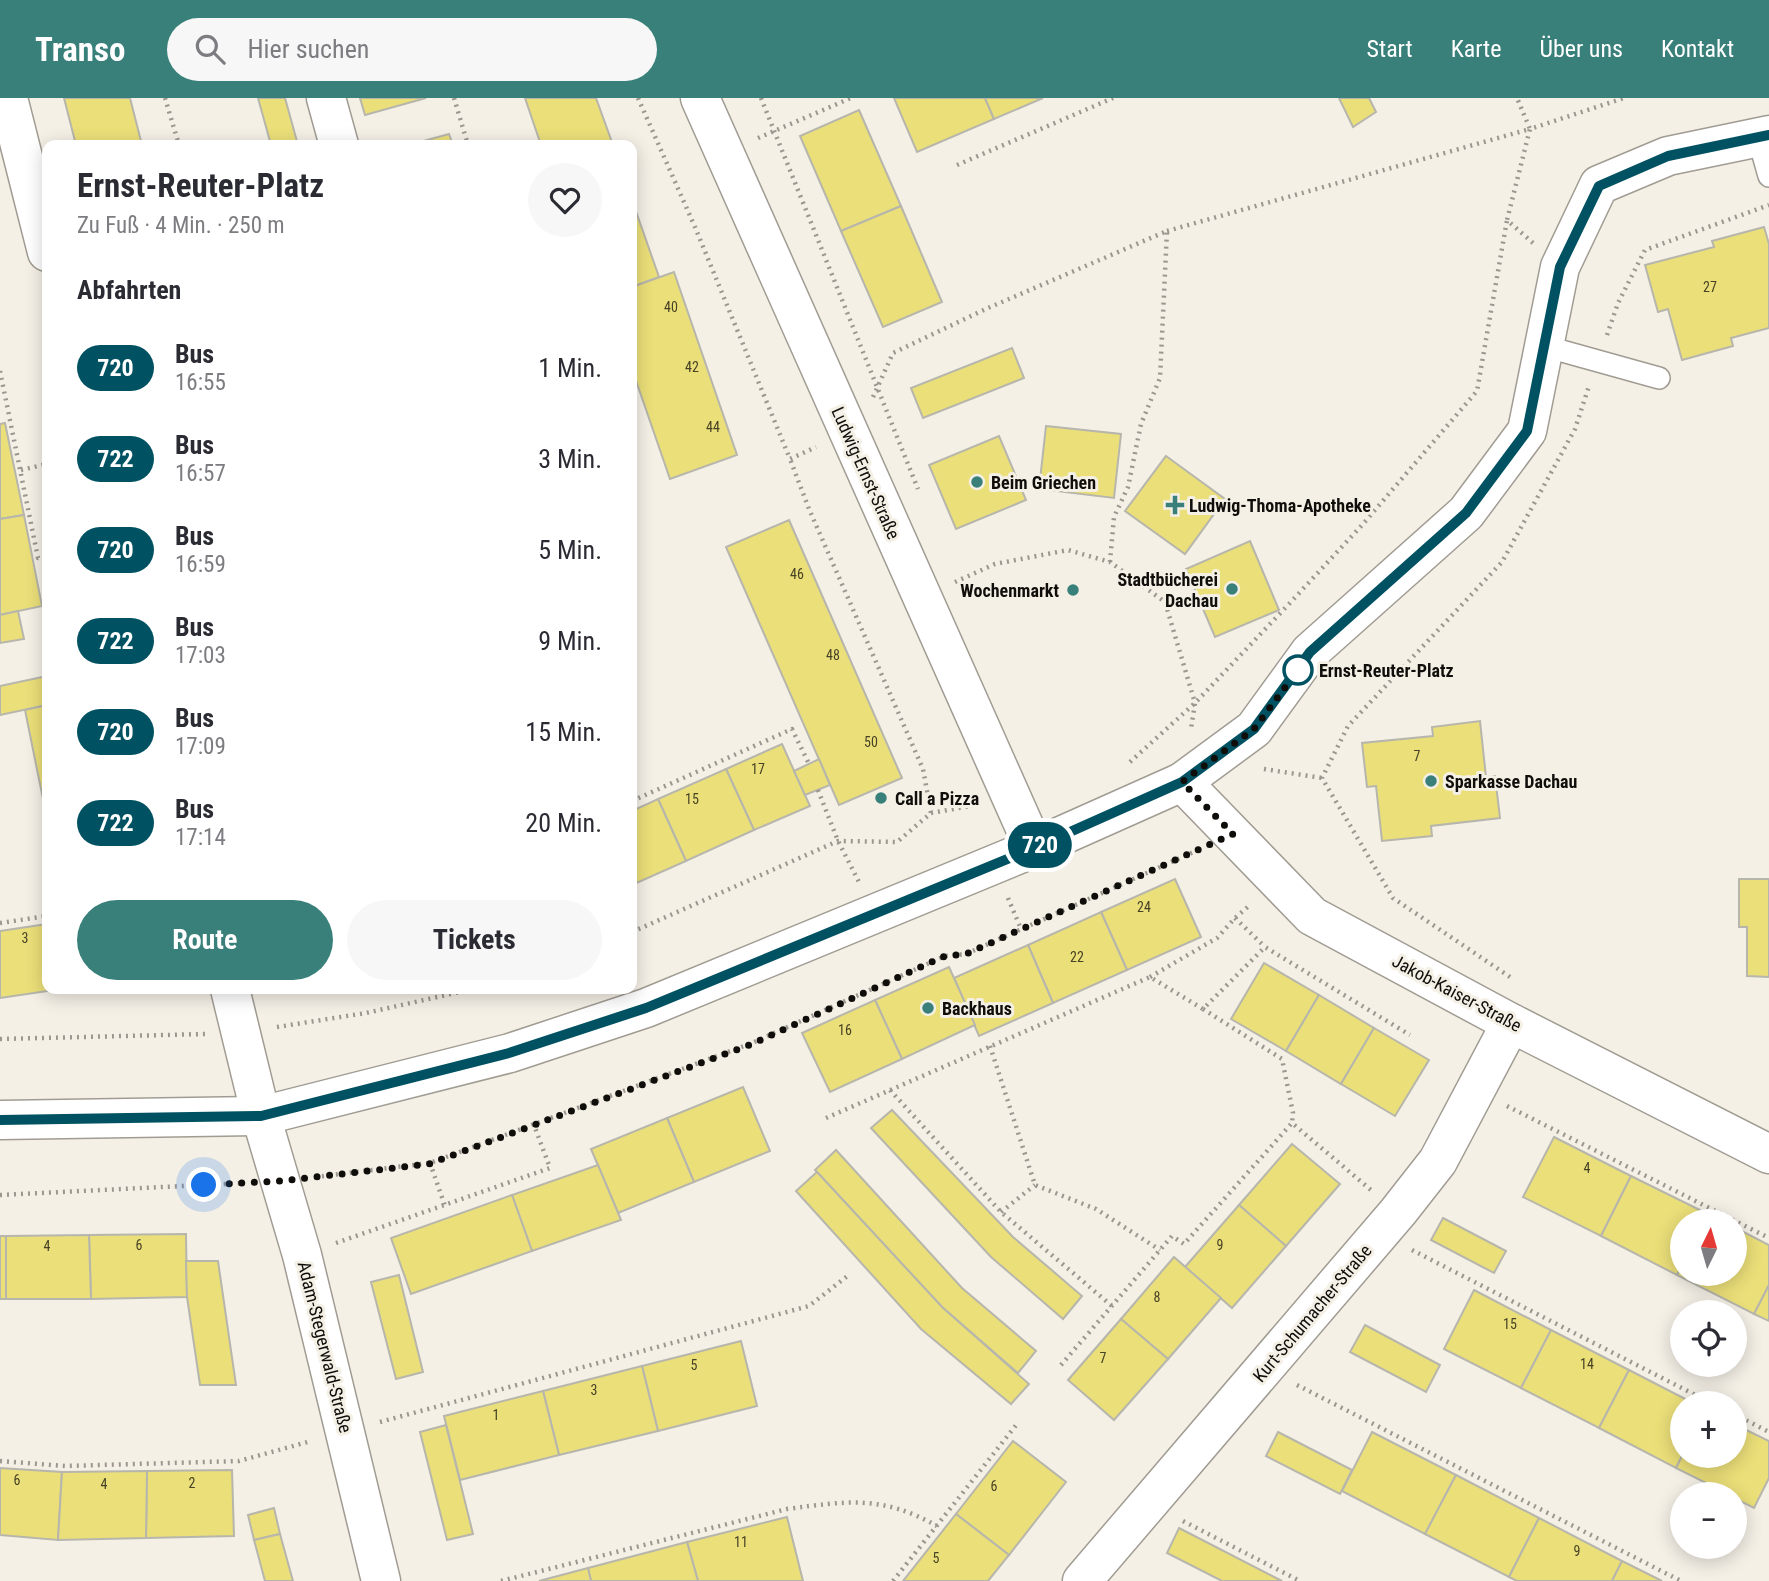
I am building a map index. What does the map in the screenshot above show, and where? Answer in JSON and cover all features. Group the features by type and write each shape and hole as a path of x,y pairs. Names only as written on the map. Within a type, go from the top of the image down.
{"street":[{"path":"8,98 42,232"},
{"path":"326,98 338,140"},
{"name":"Ludwig-Ernst-Straße","path":"699,98 848,433 939,590 1034,848"},
{"path":"0,1120 261,1116 509,1053 646,1008 1034,848 1182,782 1254,729 1310,652 1466,513 1527,431 1560,267 1599,186 1668,156 1763,136"},
{"name":"Jakob-Kaiser-Straße","path":"1182,782 1312,915 1511,1023 1769,1154"},
{"name":"Adam-Stegerwald-Straße","path":"231,994 261,1116 302,1255 381,1581"},
{"name":"Kurt-Schumacher-Straße","path":"1082,1581 1389,1223 1438,1161 1511,1023"}],"lane":[{"path":"1763,136 1769,176"},
{"path":"1545,346 1659,378"}],"path":[{"path":"165,98 178,140"},
{"path":"454,98 467,140"},
{"path":"637,930 838,841 897,842 931,813 923,769 809,509 695,228 638,98"},
{"path":"761,98 919,492"},
{"path":"725,152 851,98"},
{"path":"957,165 1113,98"},
{"path":"1120,766 1132,760 1195,703 1363,524 1477,391 1507,220 1530,130 1517,98"},
{"path":"790,459 848,433 878,389 893,353 988,308 1167,230 1530,130 1624,98"},
{"path":"1514,980 1393,898 1322,778 1348,726 1502,562 1575,429 1618,303 1645,250 1769,205"},
{"path":"1507,220 1560,267"},
{"path":"1110,562 1114,517 1128,487 1141,424 1160,378 1167,230"},
{"path":"0,371 38,558 42,557"},
{"path":"20,470 42,465"},
{"path":"939,590 995,564 1068,550 1110,562 1166,602 1195,703 1182,782"},
{"path":"939,590 950,569"},
{"path":"939,590 960,594"},
{"path":"637,799 792,729 809,764"},
{"path":"818,790 838,841 875,912"},
{"path":"0,1195 280,1181 429,1164 752,1044 945,956 966,954 1233,834"},
{"path":"826,1118 1150,976 1217,938 1234,918 1280,881"},
{"path":"0,923 42,916"},
{"path":"1234,918 1265,947 1410,1035"},
{"path":"1203,1009 1265,947"},
{"path":"1061,1365 1172,1236 1184,1244 1292,1123 1293,1113 1282,1059 1150,976"},
{"path":"990,1046 1035,1185"},
{"path":"890,1090 1001,1212 1112,1306"},
{"path":"1476,1090 1769,1238"},
{"path":"1292,1123 1389,1223 1690,1391"},
{"path":"302,1255 550,1168 534,1125"},
{"path":"429,1164 445,1206"},
{"path":"1001,1212 1035,1185"},
{"path":"1035,1185 1096,1209 1160,1250"},
{"path":"0,1461 65,1466 239,1461 809,1306 850,1274"},
{"path":"1265,1368 1681,1581"},
{"path":"1747,1421 1769,1432"},
{"path":"892,1581 1017,1424"},
{"path":"501,1581 787,1509 835,1502 880,1503 910,1511 937,1526"},
{"path":"1148,1503 1300,1581"}],"building":[{"path":"64,98 130,98 141,140 75,140"},
{"path":"258,98 285,98 297,140 270,140"},
{"path":"360,98 426,98 365,115"},
{"path":"525,98 596,98 611,140 539,140"},
{"path":"894,98 985,98 994,119 917,152"},
{"path":"985,98 1043,98 994,119"},
{"path":"1339,98 1369,98 1376,112 1353,127"},
{"path":"859,110 901,206 841,231 800,136"},
{"path":"449,134 451,140 427,140"},
{"path":"901,206 942,302 883,327 841,231"},
{"path":"637,214 659,277 637,285"},
{"path":"1764,227 1769,244 1769,328 1731,338 1733,346 1682,360 1668,309 1658,312 1645,265 1714,247 1712,241"},
{"path":"674,272 737,455 670,479 637,383 637,285"},
{"path":"1012,348 1024,378 923,418 911,388"},
{"path":"5,423 24,515 0,519 0,424"},
{"path":"1046,426 1121,434 1114,498 1039,489"},
{"name":"Beim Griechen","path":"999,436 1026,500 956,529 929,465"},
{"name":"Ludwig-Thoma-Apotheke","path":"1166,456 1225,499 1185,554 1125,511"},
{"path":"24,515 42,606 0,615 0,519"},
{"path":"789,520 902,778 839,805 726,547"},
{"name":"Stadtbücherei Dachau","path":"1250,541 1279,610 1215,637 1186,569"},
{"path":"18,611 24,639 0,643 0,615"},
{"path":"42,677 42,706 0,715 0,686"},
{"path":"42,706 42,794 25,710"},
{"name":"Sparkasse Dachau","path":"1480,721 1486,777 1495,776 1500,818 1431,826 1432,836 1382,841 1376,786 1367,787 1362,743 1433,736 1432,727"},
{"path":"782,744 810,806 754,830 726,769"},
{"path":"819,759 830,785 805,795 794,771"},
{"path":"726,769 754,830 686,861 658,799"},
{"path":"658,799 686,861 637,883 637,809"},
{"path":"1175,879 1201,937 1127,970 1101,912"},
{"path":"1739,879 1769,879 1769,977 1747,976 1747,927 1739,927"},
{"path":"1101,912 1127,970 1053,1003 1028,945"},
{"path":"42,925 42,992 0,998 0,931"},
{"path":"1028,945 1053,1003 979,1036 954,978"},
{"path":"1264,963 1319,995 1286,1051 1231,1019"},
{"path":"949,967 975,1025 902,1059 875,1000"},
{"path":"1319,995 1374,1028 1341,1084 1286,1051"},
{"path":"875,1000 902,1059 830,1092 802,1033"},
{"path":"1374,1028 1429,1060 1395,1116 1341,1084"},
{"path":"743,1087 770,1151 694,1182 667,1118"},
{"path":"892,1110 1013,1237 1082,1296 1063,1319 991,1257 871,1128"},
{"path":"667,1118 694,1182 618,1213 591,1149"},
{"path":"1554,1137 1631,1176 1601,1236 1523,1197"},
{"path":"1292,1144 1340,1184 1286,1246 1239,1205"},
{"path":"836,1150 962,1288 1036,1351 1018,1373 942,1307 815,1170"},
{"path":"598,1165 621,1220 532,1251 512,1195"},
{"path":"817,1172 942,1307 1029,1384 1011,1404 921,1329 796,1191"},
{"path":"1631,1176 1698,1209 1670,1209 1670,1271 1601,1236"},
{"path":"512,1195 532,1251 411,1294 391,1238"},
{"path":"1239,1205 1286,1246 1232,1308 1185,1267"},
{"path":"1443,1218 1506,1251 1494,1273 1431,1240"},
{"path":"186,1234 187,1297 91,1299 89,1235"},
{"path":"1747,1234 1769,1245 1769,1285 1754,1314 1747,1310 1747,1300 1726,1300 1699,1286 1747,1286"},
{"path":"89,1235 91,1299 6,1299 6,1236"},
{"path":"0,1236 6,1236 6,1299 0,1299"},
{"path":"1174,1257 1221,1298 1168,1359 1121,1319"},
{"path":"186,1261 218,1261 236,1385 200,1385 187,1297"},
{"path":"399,1275 423,1372 396,1379 371,1282"},
{"path":"1769,1285 1769,1321 1754,1314"},
{"path":"1474,1290 1551,1330 1521,1388 1444,1349"},
{"path":"1121,1319 1168,1359 1114,1420 1068,1380"},
{"path":"1365,1325 1440,1365 1426,1392 1350,1352"},
{"path":"1551,1330 1629,1370 1599,1428 1521,1388"},
{"path":"741,1341 757,1406 658,1431 642,1366"},
{"path":"642,1366 658,1431 559,1455 543,1391"},
{"path":"1629,1370 1670,1391 1670,1465 1599,1428"},
{"path":"543,1391 559,1455 460,1480 444,1416"},
{"path":"446,1425 473,1534 447,1540 420,1432"},
{"path":"1747,1430 1769,1441 1769,1478 1754,1508 1747,1504 1747,1482 1704,1482 1676,1468 1747,1468"},
{"path":"1278,1432 1352,1470 1340,1494 1266,1456"},
{"path":"1372,1432 1456,1475 1425,1534 1342,1491"},
{"path":"1013,1441 1066,1482 1009,1555 956,1514"},
{"path":"0,1468 62,1472 58,1540 0,1535"},
{"path":"232,1470 234,1536 146,1538 147,1471"},
{"path":"147,1471 146,1538 58,1540 62,1472"},
{"path":"1456,1475 1539,1518 1509,1577 1425,1534"},
{"path":"274,1508 280,1534 254,1540 248,1515"},
{"path":"956,1514 1009,1555 988,1581 903,1581"},
{"path":"787,1517 803,1581 698,1581 687,1542"},
{"path":"1539,1518 1622,1561 1612,1581 1517,1581 1509,1577"},
{"path":"1179,1528 1282,1581 1222,1581 1167,1553"},
{"path":"280,1534 293,1581 265,1581 254,1540"},
{"path":"687,1542 698,1581 591,1581 588,1568"},
{"path":"1622,1561 1662,1581 1612,1581"},
{"path":"588,1568 591,1581 539,1581"}],"bus line":[{"name":"720","path":"0,1120 261,1116 509,1053 646,1008 723,977 1034,848 1182,782 1254,729 1310,652 1466,513 1527,431 1560,267 1599,186 1668,156 1769,135"}],"place":[{"name":"Beim Griechen","path":"977,482"},
{"name":"Ludwig-Thoma-Apotheke","path":"1175,505"},
{"name":"Stadtbücherei Dachau","path":"1232,589"},
{"name":"Wochenmarkt","path":"1073,590"},
{"name":"Ernst-Reuter-Platz","path":"1298,670"},
{"name":"Sparkasse Dachau","path":"1431,781"},
{"name":"Call a Pizza","path":"881,798"},
{"name":"Backhaus","path":"928,1008"}],"route":[{"path":"204,1185 280,1181 429,1164 752,1044 945,956 966,954 1233,834 1182,782 1254,729 1298,670"}]}
